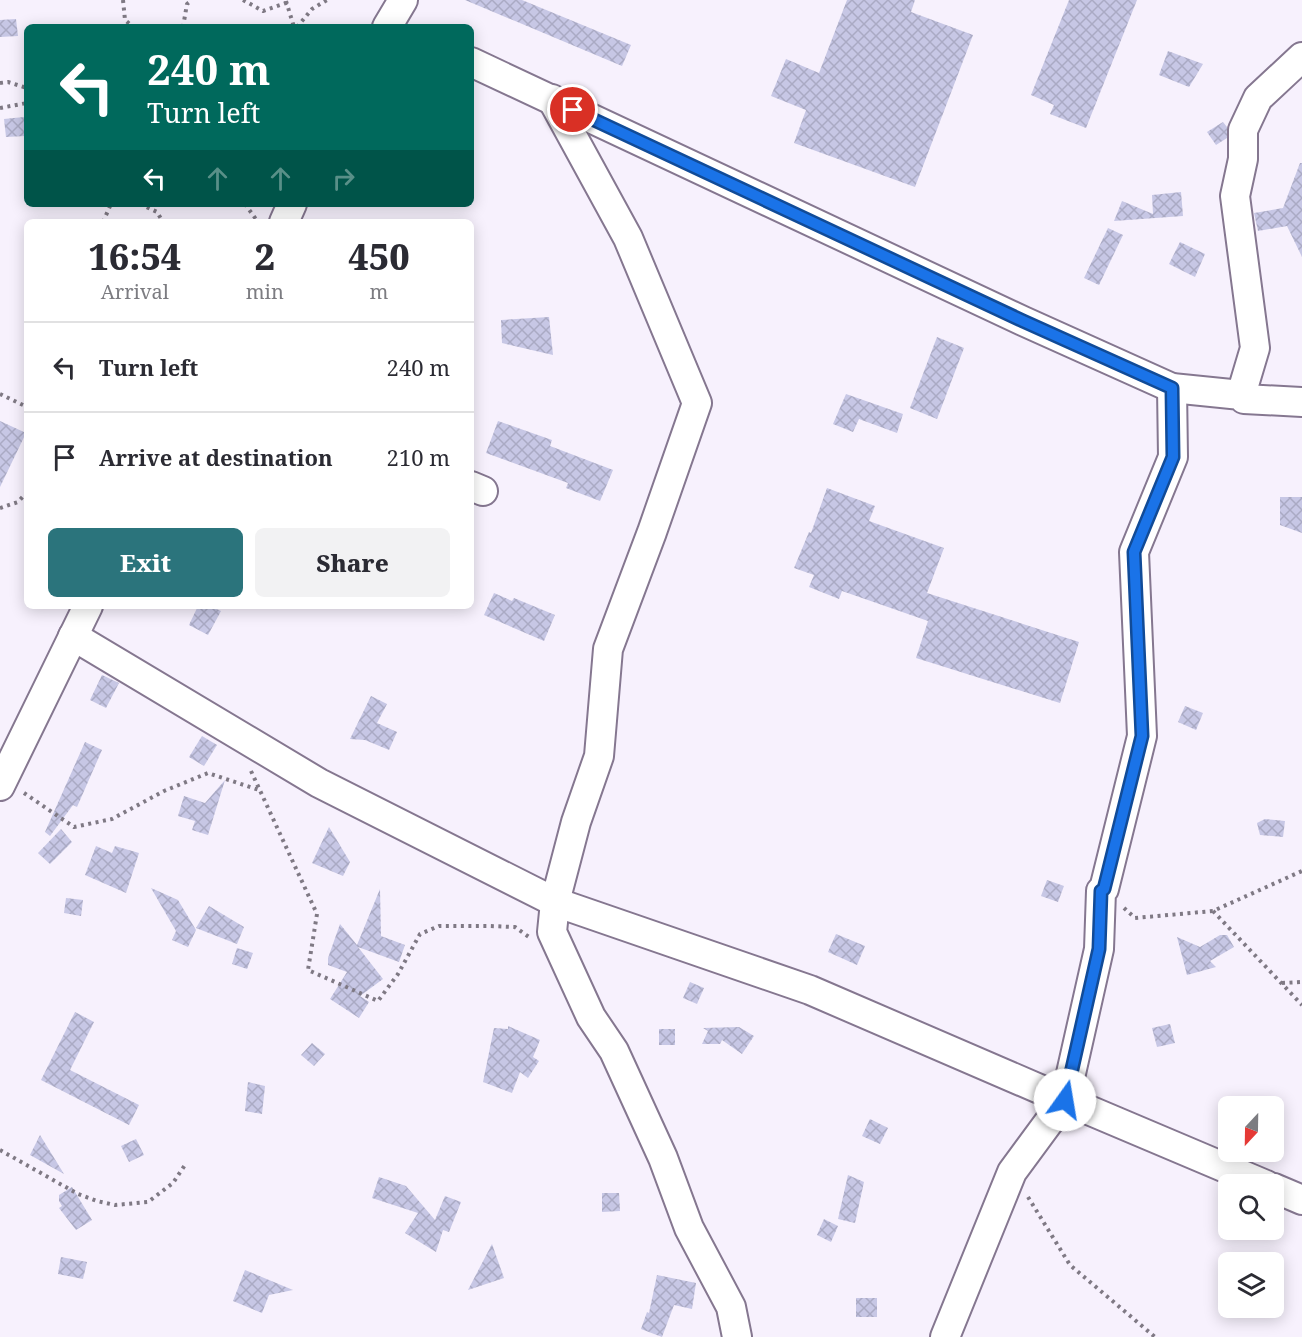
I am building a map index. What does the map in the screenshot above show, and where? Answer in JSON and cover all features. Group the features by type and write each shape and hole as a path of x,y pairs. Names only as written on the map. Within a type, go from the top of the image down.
{"street":[{"path":"391,24 403,0"},
{"path":"1302,57 1258,98 1243,130 1243,159 1235,196 1255,348 1241,394 1244,399 1302,402"},
{"path":"474,63 1023,321 1172,388 1241,394"},
{"path":"552,99 628,238 697,403 608,649 599,756 576,822 555,902 552,932 591,1017 614,1051 663,1158 688,1228 731,1307 737,1337"},
{"path":"945,1337 1012,1172 1065,1100 1099,949 1101,891 1104,889 1142,736 1134,552 1173,457 1172,388"},
{"path":"2,783 86,609"},
{"path":"73,636 319,783 555,902 810,990 1240,1174"},
{"path":"1284,1192 1302,1200"}],"path":[{"path":"123,0 125,20 130,24"},
{"path":"184,24 187,4 192,0"},
{"path":"243,0 263,11 286,1 295,24"},
{"path":"299,24 312,9 327,0"},
{"path":"0,83 8,81 24,87"},
{"path":"0,108 24,104"},
{"path":"146,207 157,212 161,219"},
{"path":"0,394 24,406"},
{"path":"0,508 18,502 24,495"},
{"path":"234,732 317,914 308,970 378,1001 398,974 420,934 439,926 515,927 530,938 558,946"},
{"path":"2,783 74,827 112,819 164,791 208,773 259,790"},
{"path":"1104,889 1136,918 1213,911 1302,871"},
{"path":"1213,911 1302,1005"},
{"path":"1281,983 1302,982"},
{"path":"0,1150 78,1194 97,1201 115,1204 148,1202 173,1183 185,1165"},
{"path":"1012,1172 1070,1265 1155,1337"}],"building":[{"path":"465,0 522,0 631,45 622,66"},
{"path":"847,0 915,0 911,12 973,35 915,187 794,143 806,110 771,96 786,59 819,73"},
{"path":"1069,0 1137,0 1086,128 1050,114 1054,105 1031,95"},
{"path":"16,19 18,36 0,37 0,20"},
{"path":"1168,51 1203,64 1189,87 1159,75"},
{"path":"24,117 24,136 6,137 4,119"},
{"path":"1223,122 1227,127 1227,138 1216,145 1207,132"},
{"path":"1300,163 1302,163 1302,257 1287,226 1258,231 1254,213 1283,208"},
{"path":"1181,192 1183,216 1114,221 1122,201 1153,214 1152,195"},
{"path":"1108,228 1123,235 1099,285 1084,278"},
{"path":"1180,242 1205,254 1195,277 1169,264"},
{"path":"549,317 553,355 502,343 501,320"},
{"path":"937,337 964,348 937,419 910,408"},
{"path":"846,394 903,414 897,433 859,419 853,432 833,424"},
{"path":"0,421 24,432 24,437 0,487"},
{"path":"498,421 552,440 550,446 613,470 600,501 566,488 568,483 486,453"},
{"path":"827,488 875,506 869,521 944,548 927,593 1079,642 1060,703 916,658 928,621 842,591 839,599 809,587 814,575 794,568 809,532 811,533"},
{"path":"1280,497 1302,497 1302,533 1280,525"},
{"path":"494,593 512,601 514,598 555,615 544,641 484,615"},
{"path":"197,609 221,611 208,635 189,625"},
{"path":"102,675 119,683 106,708 90,700"},
{"path":"371,696 387,704 377,723 397,732 389,750 365,740 350,739"},
{"path":"1185,706 1203,713 1196,730 1178,722"},
{"path":"202,736 217,745 204,766 189,757"},
{"path":"85,742 102,750 77,807 73,805 50,836 45,832"},
{"path":"225,780 208,835 192,830 195,821 178,816 184,796 205,803"},
{"path":"1265,819 1285,821 1283,837 1260,835 1257,823"},
{"path":"329,827 350,862 343,876 312,863"},
{"path":"61,829 72,842 50,864 38,853"},
{"path":"96,846 112,853 115,846 139,853 126,893 85,875"},
{"path":"1047,880 1064,886 1058,902 1041,896"},
{"path":"151,888 178,900 196,930 188,947 172,940 176,931"},
{"path":"380,889 381,936 405,945 399,962 358,947 383,979 360,996 369,1002 359,1018 330,999 347,972 328,965 328,958 340,924 357,945"},
{"path":"66,898 83,900 81,916 64,913"},
{"path":"209,906 244,927 237,944 196,928"},
{"path":"836,934 865,946 857,965 828,952"},
{"path":"1220,935 1227,935 1234,947 1210,961 1216,967 1187,975 1177,937 1200,947"},
{"path":"237,948 253,953 247,969 232,964"},
{"path":"690,982 704,988 697,1004 683,998"},
{"path":"75,1012 94,1022 70,1070 139,1105 129,1125 41,1080"},
{"path":"1170,1024 1175,1043 1157,1047 1152,1028"},
{"path":"508,1026 540,1040 533,1057 539,1061 528,1078 520,1072 512,1093 483,1082 494,1028 508,1029"},
{"path":"739,1027 754,1036 742,1054 722,1040 720,1044 702,1044 708,1031 703,1028"},
{"path":"659,1029 675,1029 675,1045 659,1045"},
{"path":"312,1043 325,1054 314,1066 301,1055"},
{"path":"248,1082 265,1086 262,1114 245,1111"},
{"path":"870,1119 888,1128 880,1144 862,1136"},
{"path":"40,1135 64,1174 30,1155"},
{"path":"136,1139 144,1155 129,1162 121,1146"},
{"path":"848,1175 864,1182 855,1223 838,1219"},
{"path":"379,1177 406,1186 435,1220 445,1196 461,1202 449,1232 443,1230 436,1252 405,1233 418,1213 372,1198"},
{"path":"72,1187 92,1220 76,1230 59,1208 62,1206 59,1195"},
{"path":"602,1193 619,1193 620,1211 602,1212"},
{"path":"824,1219 838,1226 831,1242 817,1235"},
{"path":"492,1244 504,1278 468,1290"},
{"path":"61,1257 87,1262 83,1279 58,1274"},
{"path":"245,1270 293,1290 269,1295 262,1313 233,1301"},
{"path":"657,1275 696,1283 692,1309 674,1305 662,1337 641,1329 647,1312 649,1313"},
{"path":"856,1298 877,1298 877,1317 856,1317"}],"route":[{"path":"573,110 1023,321 1172,388 1173,457 1134,552 1142,736 1104,889 1101,891 1099,949 1065,1100"}]}
